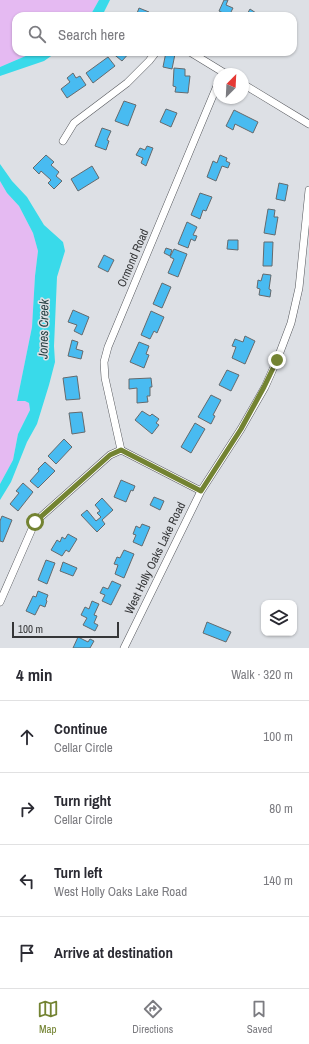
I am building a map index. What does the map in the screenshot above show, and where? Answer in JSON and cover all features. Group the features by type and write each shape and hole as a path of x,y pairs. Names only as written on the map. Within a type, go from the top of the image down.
{"street":[{"path":"63,141 74,123 127,83 153,56"},
{"path":"196,56 215,68"},
{"path":"249,88 309,124"},
{"name":"Ormond Road","path":"121,450 105,378 104,362 213,95"},
{"name":"West Holly Oaks Lake Road","path":"124,648 201,491 262,393 277,360 291,323 299,288 309,190"},
{"path":"0,602 35,522 110,455 121,450 201,491"}],"shaded area":[{"path":"0,0 99,0 92,12 12,12 12,56 26,56 0,67"},
{"path":"0,181 7,193 19,206 33,233 38,251 32,327 17,401 25,401 29,403 30,410 18,434 13,460 0,484"}],"water":[{"path":"99,0 110,0 104,12 92,12"},
{"path":"26,56 51,56 44,61 0,76 0,67"},
{"name":"Jones Creek","path":"0,164 12,181 27,197 44,225 63,242 65,251 57,277 54,346 55,362 49,385 37,424 27,442 11,482 0,500 0,484 13,460 18,434 30,410 29,403 25,401 17,401 32,327 38,251 33,233 19,206 7,193 0,181"}],"building":[{"path":"224,0 228,0 226,5 233,8 231,12 219,11"},
{"path":"139,8 149,12 138,12"},
{"path":"116,56 126,56 122,61"},
{"path":"165,56 175,56 172,69 163,67"},
{"path":"108,57 115,66 93,83 86,73"},
{"path":"174,68 185,69 185,76 190,76 188,93 175,92 176,87 173,86"},
{"path":"73,73 76,78 80,76 86,85 67,98 61,89 70,82 67,78"},
{"path":"124,101 136,105 128,126 115,121"},
{"path":"166,109 177,113 171,127 160,122"},
{"path":"234,110 258,122 253,133 235,124 233,130 226,126"},
{"path":"102,128 111,131 107,140 109,141 106,150 95,146"},
{"path":"147,146 153,148 146,166 141,163 143,158 136,155 140,148 145,150"},
{"path":"46,155 54,162 51,165 59,172 56,176 62,181 54,189 48,183 51,180 41,171 39,174 33,168"},
{"path":"220,155 227,158 226,161 230,163 228,168 222,166 216,181 207,177 213,161 217,163"},
{"path":"92,166 99,178 78,191 71,179"},
{"path":"279,183 288,185 285,201 276,199"},
{"path":"200,193 212,197 206,211 203,210 200,219 191,215"},
{"path":"268,209 275,210 274,217 278,217 275,235 264,233"},
{"path":"187,222 197,227 193,235 197,236 195,241 191,239 188,248 178,244"},
{"path":"228,240 238,240 238,250 227,249"},
{"path":"264,242 273,242 272,266 263,266"},
{"path":"166,248 172,250 170,256 164,253"},
{"path":"174,249 187,254 178,277 168,273 174,259 170,257"},
{"path":"104,255 114,260 108,272 98,267"},
{"path":"263,274 271,275 269,289 271,290 270,297 259,295 260,289 257,288 258,280 261,281"},
{"path":"162,283 171,287 162,308 153,304"},
{"path":"73,310 89,317 82,335 74,331 77,325 68,322"},
{"path":"151,311 164,317 157,333 154,331 150,339 141,335"},
{"path":"245,336 255,341 245,364 232,358 236,347 232,346 235,339 243,342"},
{"path":"72,340 78,342 76,349 83,351 81,359 68,356"},
{"path":"139,342 149,346 146,354 149,355 144,368 130,362"},
{"path":"227,370 239,375 231,391 219,385"},
{"path":"77,376 80,399 66,400 63,378"},
{"path":"151,378 152,387 150,387 150,396 147,396 148,402 137,403 137,388 129,389 129,379"},
{"path":"211,395 221,400 213,415 215,416 211,424 198,417"},
{"path":"142,411 150,416 152,414 159,419 156,423 159,425 152,434 135,420"},
{"path":"82,412 85,432 72,434 69,413"},
{"path":"195,423 205,429 191,453 181,447"},
{"path":"64,439 72,447 56,464 48,456"},
{"path":"45,462 55,471 38,488 30,481"},
{"path":"121,480 135,486 133,491 131,490 126,502 114,497"},
{"path":"23,483 33,492 18,511 10,504 19,493 16,491"},
{"path":"154,497 164,501 160,510 150,505"},
{"path":"102,498 113,510 102,520 105,524 97,532 81,515 87,510 96,521 101,517 97,513 100,511 95,505"},
{"path":"2,516 12,520 3,542 0,541 0,521"},
{"path":"142,524 150,527 142,546 133,542 136,535 133,534 136,526 140,528"},
{"path":"68,534 77,539 69,552 66,550 62,556 51,550 57,540 60,542 62,537 65,539"},
{"path":"124,550 134,554 124,578 115,574 118,565 114,564 117,557 120,558"},
{"path":"46,560 55,563 47,584 38,580"},
{"path":"63,562 77,568 73,576 60,571"},
{"path":"112,581 121,585 111,605 102,601 105,595 100,593 103,587 108,589"},
{"path":"38,591 48,595 45,607 40,605 35,615 26,611 33,596 36,597"},
{"path":"92,601 99,604 94,615 97,616 94,623 98,625 95,631 83,625 87,618 81,615 85,607 89,609"},
{"path":"207,622 231,632 226,642 203,633"},
{"path":"78,637 88,642 90,639 94,641 90,648 73,648"}],"route":[{"path":"35,522 110,455 121,450 201,491 241,429 277,360"}]}
